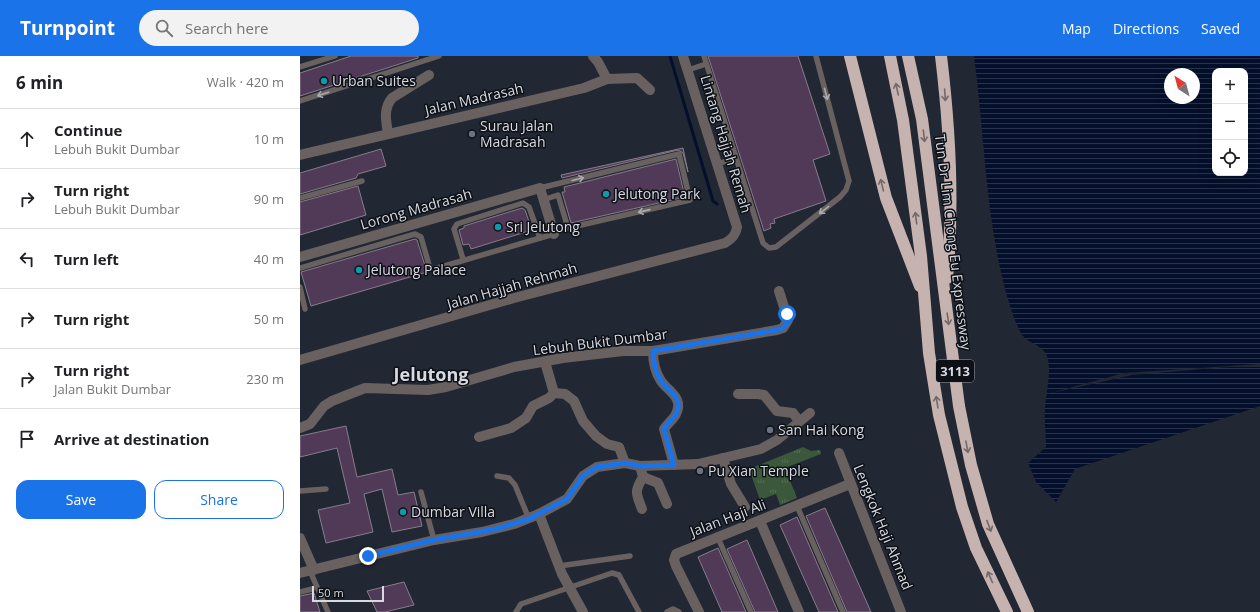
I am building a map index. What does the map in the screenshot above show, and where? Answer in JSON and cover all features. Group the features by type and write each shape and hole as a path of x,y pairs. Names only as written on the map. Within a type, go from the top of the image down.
{"highway":[{"path":"850,56 886,198 925,299"},
{"name":"3113","path":"890,56 903,120 921,256 929,353 939,415 951,469 976,548 1007,612"},
{"name":"Tun Dr Lim Chong Eu Expressway","path":"908,56 922,119 938,252 960,406 972,471 988,524 1028,612"},
{"path":"941,56 950,175 951,236 945,298"}],"street":[{"path":"593,56 607,79"},
{"name":"Lintang Hajjah Remah","path":"684,56 737,227 736,234 731,240"},
{"path":"388,133 386,118 388,102 429,75"},
{"name":"Jalan Madrasah","path":"300,155 388,133 584,88 607,79 637,78 650,90"},
{"path":"540,188 554,234"},
{"name":"Lorong Madrasah","path":"300,257 540,188"},
{"name":"Jalan Hajjah Rehmah","path":"300,360 514,298 725,243 731,240"},
{"name":"Lebuh Bukit Dumbar","path":"300,428 310,424 324,406 332,401 365,388 412,390 434,389 514,367 563,358 623,351 653,351 760,334 783,328 788,320 779,290"},
{"path":"653,351 653,361 661,381 674,393 677,399 676,414 664,429 674,465"},
{"path":"545,362 554,393"},
{"path":"479,437 511,428 526,418 533,406 549,398 554,393"},
{"path":"554,393 565,394 574,401 587,426 601,441 618,447 625,463"},
{"path":"738,394 764,395 774,409 777,411 792,412 799,421"},
{"path":"300,538 308,571 434,540 489,531 529,519 567,499 583,476 597,467 625,463 640,466 698,464 761,449 777,440 810,413"},
{"name":"Lengkok Haji Ahmad","path":"839,453 902,612"},
{"path":"723,458 731,484 745,507"},
{"path":"640,466 643,477 636,489 636,494 642,509"},
{"path":"643,477 658,483 667,504"},
{"name":"Jalan Haji Ali","path":"699,612 674,560 676,554 850,484"},
{"path":"539,514 558,566 583,612"},
{"path":"760,521 799,612"}],"lane":[{"path":"300,67 335,56"},
{"path":"300,101 439,56"},
{"path":"704,56 763,243 769,248 776,247 840,197 846,190 849,181 816,56"},
{"path":"688,70 706,64"},
{"path":"540,188 680,154 690,200 568,228 558,196 543,200"},
{"path":"717,164 736,158"},
{"path":"300,198 362,181"},
{"path":"463,259 454,229 457,224 523,203 530,207 540,238"},
{"path":"300,268 415,234 421,237 431,268 434,269 463,259 554,234"},
{"path":"322,250 325,261"},
{"path":"310,254 313,264"},
{"path":"300,287 305,309"},
{"path":"497,476 509,478 515,485 529,519"},
{"path":"300,491 326,489"},
{"path":"421,492 434,540"},
{"path":"797,506 843,612"},
{"path":"718,538 751,612"},
{"path":"558,566 630,556"},
{"path":"308,571 328,612"},
{"path":"516,612 521,604 612,573 616,573 639,612"},
{"path":"300,592 312,589"},
{"path":"667,612 673,609 679,612"}],"green space":[{"path":"803,447 811,451 820,450 821,454 785,468 797,498 780,505 776,494 760,500 749,469"}],"water":[{"path":"974,56 1260,56 1260,406 1075,469 1056,502 1036,482 1028,463 1046,447 1045,413 1049,375 1047,356 1042,349 1024,337 1018,327 1003,281 992,225"}],"pier":[{"path":"1260,364 1260,367 1228,367 1132,375 1047,394 1124,373"}],"building":[{"name":"Urban Suites","path":"351,56 418,56 418,58 300,96 300,73"},
{"path":"708,56 798,56 830,154 813,160 826,201 774,219 775,223 770,224 771,228 764,231"},
{"path":"683,148 688,172 683,153 678,150 562,178 561,175"},
{"path":"381,149 386,166 358,174 356,178 300,194 300,173"},
{"path":"676,159 685,197 571,223 562,192 565,192 564,187"},
{"path":"358,186 366,215 300,235 300,202"},
{"name":"Sri Jelutong","path":"522,208 525,210 532,230 471,249 469,244 463,245 459,230 464,228 464,226"},
{"path":"415,239 417,240 427,272 311,306 301,272"},
{"path":"346,426 357,477 392,469 398,495 414,492 422,526 392,532 382,489 364,494 373,532 326,543 318,510 350,503 337,448 300,457 300,436"},
{"path":"825,508 871,612 847,612 806,516"},
{"path":"797,517 838,612 819,612 780,525"},
{"path":"747,540 778,612 755,612 727,549"},
{"path":"718,548 746,612 722,612 698,557"},
{"path":"404,582 414,605 385,612 377,612 367,591"},
{"path":"314,593 320,612 300,612 300,596"}],"waterway":[{"path":"670,56 713,201 717,204"}],"place":[{"name":"Urban Suites","path":"324,81"},
{"name":"Surau Jalan Madrasah","path":"472,134"},
{"name":"Jelutong Park","path":"606,194"},
{"name":"Sri Jelutong","path":"498,227"},
{"name":"Jelutong Palace","path":"359,270"},
{"name":"San Hai Kong","path":"770,430"},
{"name":"Pu Xian Temple","path":"700,471"},
{"name":"Dumbar Villa","path":"403,512"}],"district":[{"name":"Jelutong","path":"431,375"}],"route":[{"path":"368,556 434,540 496,529 529,519 559,505 567,499 583,476 597,467 625,463 640,466 674,465 664,429 676,414 678,409 677,399 674,393 661,381 657,373 653,361 653,351 777,330 783,328 787,324 787,314"}]}
